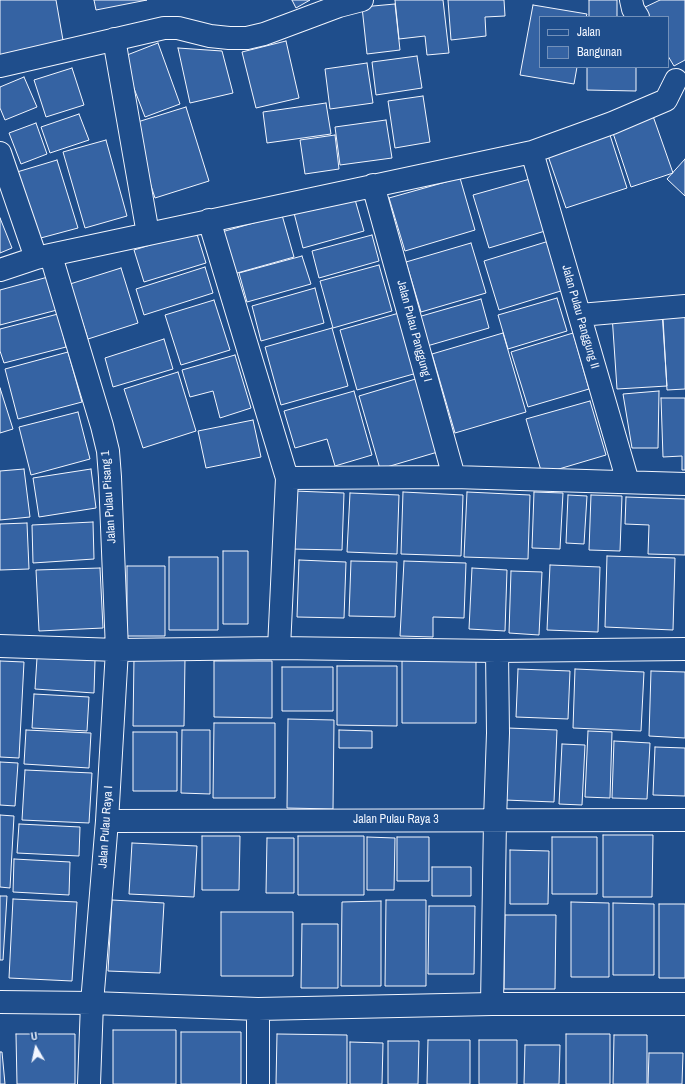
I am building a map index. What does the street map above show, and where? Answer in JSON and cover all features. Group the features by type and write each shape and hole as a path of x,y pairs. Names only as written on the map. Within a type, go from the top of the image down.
{"street":[{"path":"0,66 145,32 171,28 210,36 247,38 271,31 339,6 362,0"},
{"path":"631,0 633,9 637,16"},
{"path":"114,39 148,234"},
{"path":"0,270 43,257 209,220 532,152 612,123 666,100 678,78"},
{"name":"Jalan Pulau Panggung II","path":"532,152 628,482"},
{"name":"Jalan Pulau Pisang 1","path":"0,153 43,257 102,426 108,451 117,650"},
{"name":"Jalan Pulau Panggung I","path":"373,185 454,477"},
{"path":"209,220 287,478 279,648"},
{"path":"580,315 685,306"},
{"path":"287,478 454,477 685,484"},
{"path":"0,646 117,650 279,648 497,651 685,649"},
{"name":"Jalan Pulau Raya I","path":"89,1084 92,1003 108,821 117,650"},
{"path":"492,1004 498,733 497,651"},
{"name":"Jalan Pulau Raya 3","path":"108,821 685,820"},
{"path":"0,1002 92,1003 258,1009 492,1004 685,1004"},
{"path":"258,1009 258,1084"}],"building":[{"path":"0,0 56,0 64,46 0,57"},
{"path":"94,0 147,0 96,10"},
{"path":"292,0 310,0 296,8"},
{"path":"395,0 443,0 449,53 427,55 425,36 399,39"},
{"path":"448,0 504,0 505,16 485,17 486,36 451,40"},
{"path":"589,0 617,0 617,16 589,16"},
{"path":"660,0 685,0 685,60 674,66 669,58 669,16 642,16 639,10"},
{"path":"395,4 400,50 367,54 362,7"},
{"path":"533,5 587,14 586,16 539,16 539,68 577,68 574,84 520,75"},
{"path":"286,41 299,98 256,108 242,52"},
{"path":"158,43 180,104 145,117 122,57"},
{"path":"178,48 222,51 233,93 190,103"},
{"path":"417,56 422,88 376,95 372,62"},
{"path":"367,63 373,103 330,109 325,69"},
{"path":"72,68 84,105 46,117 34,80"},
{"path":"587,68 636,68 636,91 587,90"},
{"path":"24,77 37,107 5,120 0,108 0,87"},
{"path":"423,96 430,142 395,148 388,101"},
{"path":"326,103 331,134 267,143 263,112"},
{"path":"186,107 209,181 155,198 131,124"},
{"path":"79,114 89,140 50,153 41,127"},
{"path":"653,116 673,173 631,187 612,130"},
{"path":"386,120 392,158 340,165 335,127"},
{"path":"36,123 47,154 21,164 9,133"},
{"path":"609,132 627,188 566,208 547,153"},
{"path":"335,135 339,169 305,174 300,140"},
{"path":"106,140 127,216 85,228 63,152"},
{"path":"685,159 685,196 667,179"},
{"path":"57,160 78,228 37,239 17,172"},
{"path":"460,178 475,230 405,251 389,198"},
{"path":"530,179 545,231 489,248 473,195"},
{"path":"354,196 364,231 303,248 294,213"},
{"path":"282,215 294,257 230,275 218,233"},
{"path":"0,218 12,248 0,253"},
{"path":"196,231 206,263 144,282 134,250"},
{"path":"372,235 379,261 319,278 312,251"},
{"path":"549,241 564,290 499,310 484,261"},
{"path":"471,243 486,293 421,312 406,262"},
{"path":"302,256 311,284 247,302 239,273"},
{"path":"379,265 392,311 333,328 320,281"},
{"path":"205,267 213,293 144,315 136,289"},
{"path":"121,268 138,323 88,339 70,284"},
{"path":"48,277 57,310 0,325 0,290"},
{"path":"315,288 324,323 261,341 252,306"},
{"path":"557,298 567,331 508,349 498,315"},
{"path":"481,299 489,328 427,346 418,317"},
{"path":"214,300 230,350 181,365 165,315"},
{"path":"662,312 667,386 617,389 612,315"},
{"path":"399,313 417,373 357,390 340,330"},
{"path":"58,314 66,347 4,363 0,351 0,329"},
{"path":"685,317 685,389 667,390 663,318"},
{"path":"332,328 348,386 281,405 265,347"},
{"path":"503,333 526,412 455,433 432,354"},
{"path":"573,333 589,389 528,407 511,352"},
{"path":"164,339 173,369 113,387 105,358"},
{"path":"68,352 82,402 18,419 5,369"},
{"path":"235,355 251,408 220,418 213,391 190,397 182,370"},
{"path":"178,372 196,431 143,448 124,389"},
{"path":"419,378 441,451 380,469 359,396"},
{"path":"0,388 13,429 0,433"},
{"path":"354,391 372,455 335,466 327,439 295,448 284,411"},
{"path":"659,391 658,448 632,448 623,394"},
{"path":"661,398 685,398 685,470 682,470 682,456 663,457"},
{"path":"590,401 606,455 542,474 526,419"},
{"path":"78,412 90,459 31,475 19,427"},
{"path":"253,420 261,457 206,468 198,431"},
{"path":"24,469 30,517 0,520 0,471"},
{"path":"91,469 96,508 39,517 33,478"},
{"path":"294,491 344,493 342,550 291,549"},
{"path":"403,492 463,495 461,556 401,554"},
{"path":"467,492 530,495 528,559 464,557"},
{"path":"534,492 563,493 560,549 532,548"},
{"path":"350,493 399,495 397,554 347,552"},
{"path":"568,495 587,496 584,544 566,543"},
{"path":"591,495 622,496 620,551 589,550"},
{"path":"626,497 685,499 685,555 648,554 649,525 625,524"},
{"path":"93,522 94,559 33,563 32,525"},
{"path":"27,523 29,569 0,570 0,524"},
{"path":"223,551 248,551 248,624 223,624"},
{"path":"607,556 675,558 673,630 605,627"},
{"path":"169,557 218,557 218,630 169,630"},
{"path":"299,560 346,562 344,618 297,617"},
{"path":"351,561 397,562 395,617 349,616"},
{"path":"404,561 466,563 464,618 433,617 433,637 400,636"},
{"path":"550,565 600,567 598,632 547,630"},
{"path":"127,566 165,566 165,636 127,636"},
{"path":"100,568 103,628 39,631 36,570"},
{"path":"472,568 507,570 505,631 469,629"},
{"path":"511,571 542,572 539,635 509,633"},
{"path":"402,656 476,656 476,723 402,723"},
{"path":"37,658 95,660 94,693 35,689"},
{"path":"134,658 185,658 184,726 133,726"},
{"path":"0,661 24,662 19,758 0,757"},
{"path":"214,661 272,661 272,718 214,717"},
{"path":"337,666 397,666 397,726 337,725"},
{"path":"282,667 333,667 333,711 282,711"},
{"path":"518,669 570,671 568,719 516,717"},
{"path":"575,669 644,672 641,731 573,728"},
{"path":"651,671 685,672 685,738 649,736"},
{"path":"34,694 89,697 87,731 32,728"},
{"path":"288,719 334,720 333,809 287,808"},
{"path":"214,723 275,723 275,798 213,798"},
{"path":"508,728 557,730 554,802 505,800"},
{"path":"26,730 91,733 89,768 24,764"},
{"path":"182,730 210,730 210,794 181,793"},
{"path":"339,730 372,731 372,748 339,748"},
{"path":"588,731 612,732 610,798 585,797"},
{"path":"133,732 177,732 177,791 133,791"},
{"path":"614,741 650,743 647,799 612,798"},
{"path":"562,744 585,745 582,805 559,804"},
{"path":"655,747 685,748 685,796 653,795"},
{"path":"0,762 18,763 15,806 0,805"},
{"path":"25,770 92,773 89,823 22,820"},
{"path":"0,815 14,816 10,888 0,887"},
{"path":"19,824 80,827 79,856 17,853"},
{"path":"603,835 653,835 652,897 603,897"},
{"path":"202,836 240,836 239,890 202,890"},
{"path":"298,836 364,836 364,895 298,895"},
{"path":"367,837 395,838 394,890 367,890"},
{"path":"397,837 429,837 429,881 397,881"},
{"path":"552,837 597,837 597,894 552,894"},
{"path":"267,838 294,838 294,893 266,893"},
{"path":"132,843 197,846 194,897 129,894"},
{"path":"510,850 549,851 548,904 510,904"},
{"path":"14,859 70,862 69,895 13,892"},
{"path":"432,867 471,867 471,896 432,896"},
{"path":"0,896 7,896 3,960 0,960"},
{"path":"13,899 77,902 72,981 9,978"},
{"path":"112,900 164,903 160,973 108,971"},
{"path":"386,900 426,900 426,986 385,986"},
{"path":"381,901 381,986 341,986 342,902"},
{"path":"571,902 609,903 609,977 571,977"},
{"path":"613,903 654,904 654,975 613,975"},
{"path":"659,904 685,904 685,978 659,978"},
{"path":"429,906 475,906 474,974 428,974"},
{"path":"221,912 293,912 293,976 221,976"},
{"path":"505,915 556,915 555,989 504,989"},
{"path":"302,924 338,924 338,988 301,988"},
{"path":"113,1030 176,1030 176,1084 113,1084"},
{"path":"181,1032 241,1032 241,1084 181,1084"},
{"path":"16,1034 75,1034 75,1084 17,1084"},
{"path":"277,1034 347,1035 347,1084 276,1084"},
{"path":"566,1034 610,1034 610,1084 566,1084"},
{"path":"614,1035 647,1035 647,1084 613,1084"},
{"path":"428,1040 470,1040 470,1084 427,1084"},
{"path":"479,1040 517,1040 517,1084 479,1084"},
{"path":"388,1041 419,1041 418,1084 388,1084"},
{"path":"350,1042 383,1043 382,1084 350,1084"},
{"path":"525,1045 560,1045 559,1084 524,1084"},
{"path":"0,1052 2,1052 5,1084 0,1084"},
{"path":"649,1053 683,1053 682,1084 648,1084"}]}
